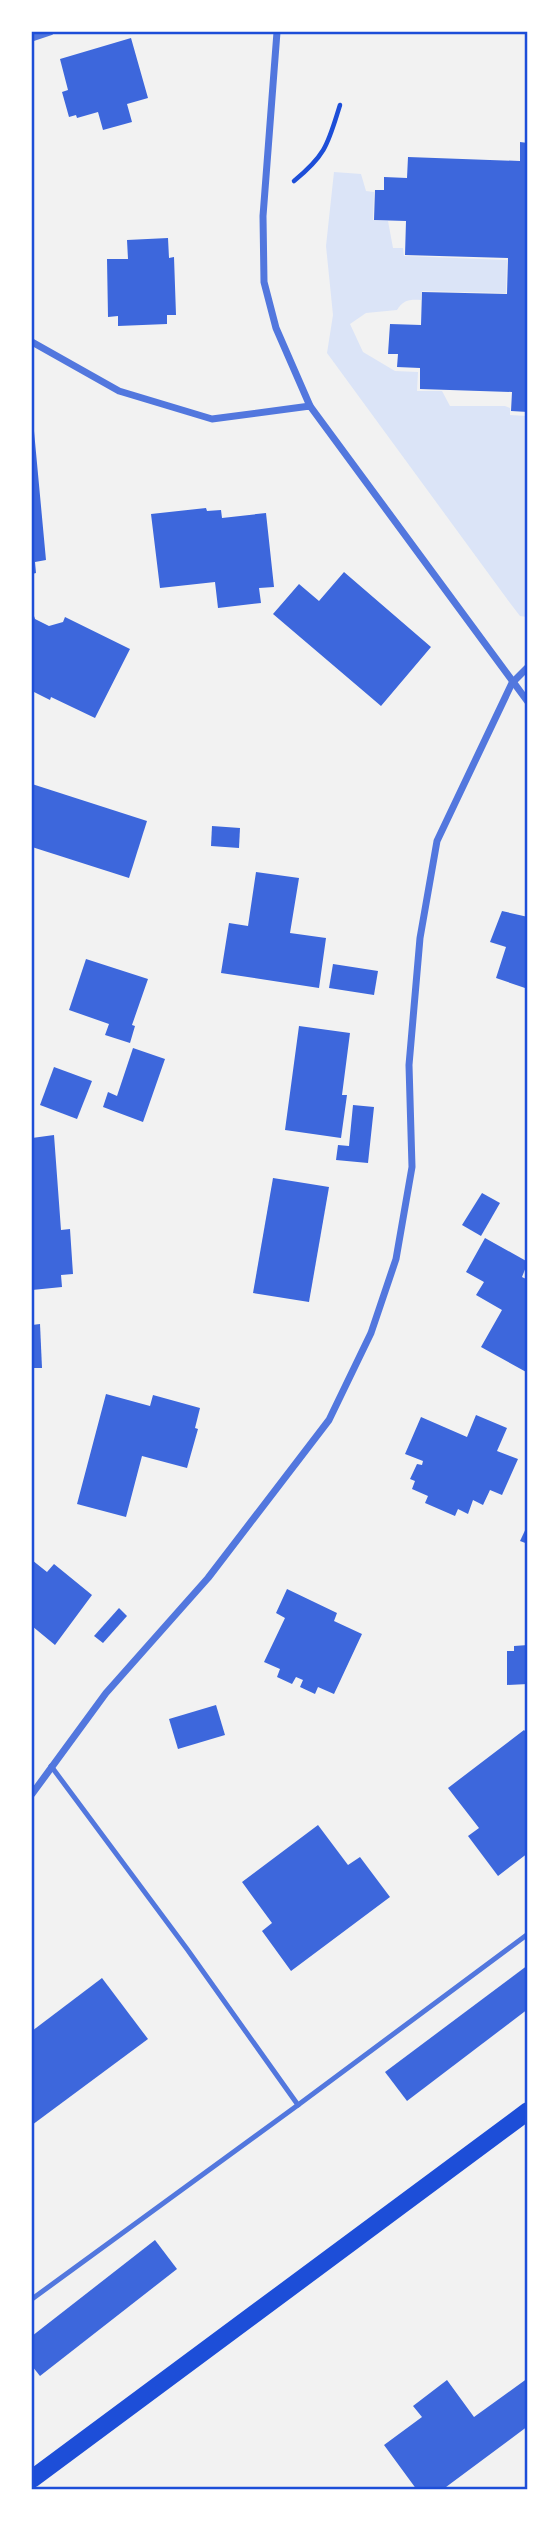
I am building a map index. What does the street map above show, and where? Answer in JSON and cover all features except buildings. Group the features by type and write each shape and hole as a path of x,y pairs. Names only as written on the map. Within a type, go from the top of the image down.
{"main road":[{"path":"32,2479 527,2110"}],"street":[{"path":"32,38 50,32"},
{"path":"277,32 263,216 264,282 276,328 310,406 527,702"},
{"path":"32,342 119,391 212,419 310,406"},
{"path":"32,1794 106,1693 208,1578 329,1420 371,1332 396,1259 412,1167 409,1065 420,938 437,841 512,683 527,667"}],"lane":[{"path":"51,1766 187,1949 298,2105"},
{"path":"32,2299 527,1934"}],"path":[{"path":"294,181 308,170 328,147 340,105"}],"shaded area":[{"path":"334,172 361,174 366,191 374,192 373,220 388,221 393,248 403,248 404,256 507,260 506,293 422,291 421,300 407,301 397,310 366,313 350,324 363,352 395,371 418,372 417,391 442,391 450,406 505,406 510,408 510,415 527,416 527,617 520,616 510,603 327,353 333,315 326,246"}]}
